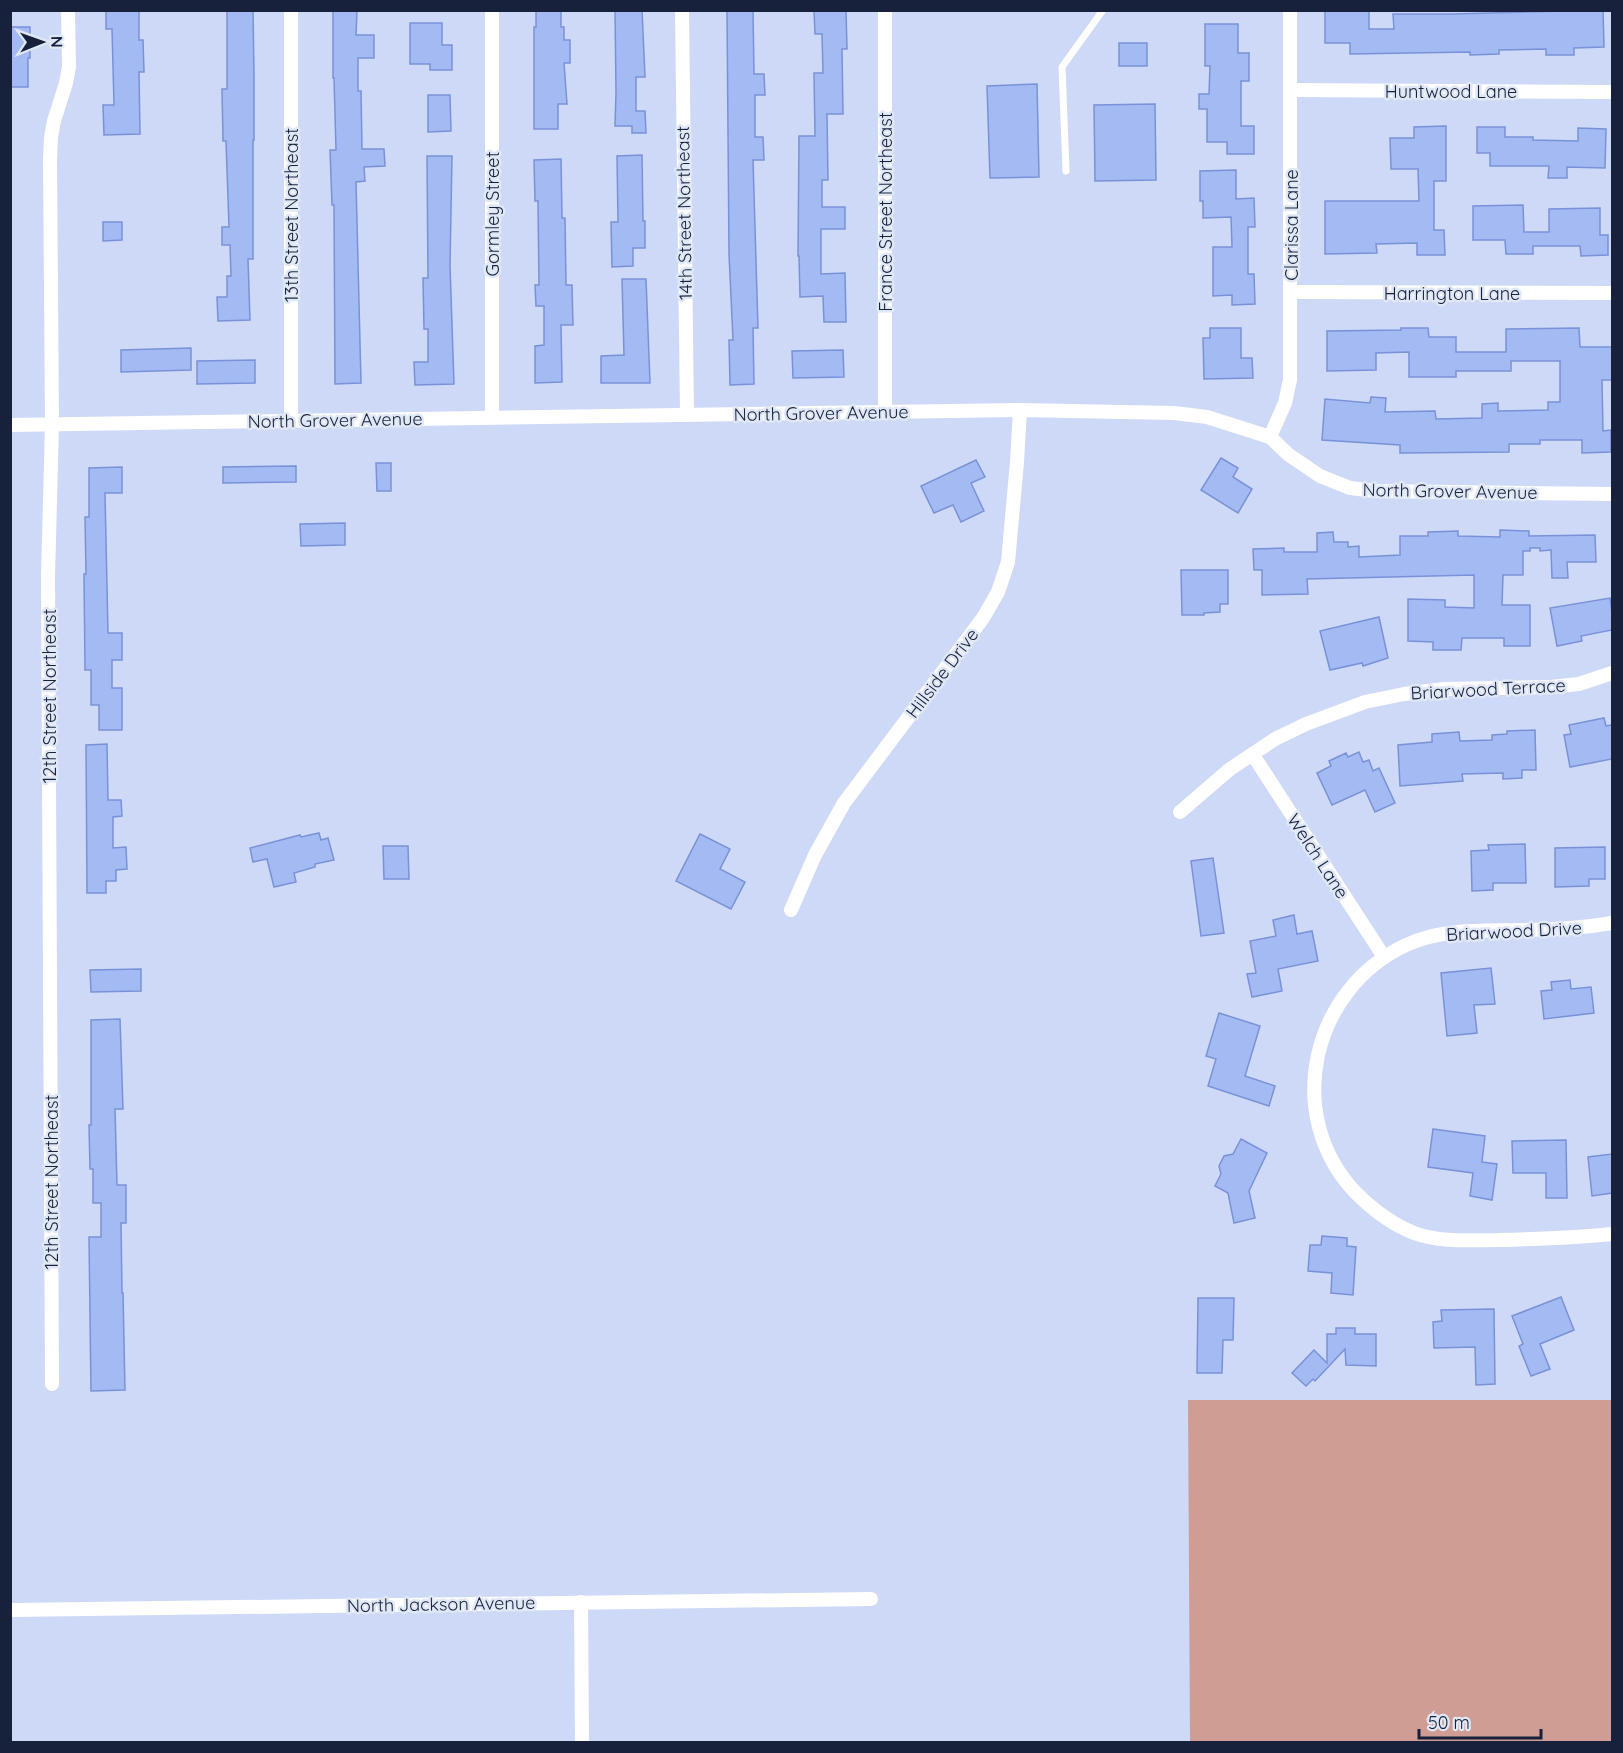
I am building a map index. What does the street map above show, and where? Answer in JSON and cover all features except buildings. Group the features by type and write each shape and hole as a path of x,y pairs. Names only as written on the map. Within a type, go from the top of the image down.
{"street":[{"name":"12th Street Northeast","path":"52,1384 48,577 52,424 51,136 69,67 68,10"},
{"name":"13th Street Northeast","path":"291,10 291,420"},
{"name":"Gormley Street","path":"492,10 492,417"},
{"name":"14th Street Northeast","path":"682,10 687,415"},
{"name":"France Street Northeast","path":"885,10 885,413"},
{"name":"Clarissa Lane","path":"1270,437 1285,403 1290,380 1290,10"},
{"name":"Huntwood Lane","path":"1290,90 1612,92"},
{"name":"Harrington Lane","path":"1291,292 1612,293"},
{"name":"North Grover Avenue","path":"10,425 1020,410 1174,412 1207,417 1270,437 1289,455 1320,476 1350,488 1375,491 1612,494"},
{"name":"Hillside Drive","path":"791,910 814,855 844,803 983,618 998,592 1008,562 1020,410"},
{"name":"Briarwood Terrace","path":"1180,812 1230,769 1275,739 1306,724 1365,702 1444,689 1551,687 1579,684 1612,673"},
{"name":"Welch Lane","path":"1253,755 1384,957"},
{"name":"Briarwood Drive","path":"1612,923 1554,930 1459,931 1433,935 1408,944 1369,968 1343,996 1329,1021 1317,1057 1314,1076 1318,1123 1336,1167 1366,1204 1398,1225 1415,1233 1443,1239 1545,1239 1612,1234"},
{"name":"North Jackson Avenue","path":"10,1610 871,1599"},
{"path":"581,1602 582,1743"}],"lane":[{"path":"1066,171 1062,67 1103,10"}],"shaded area":[{"path":"1188,1400 1612,1400 1612,1742 1190,1742"}]}
